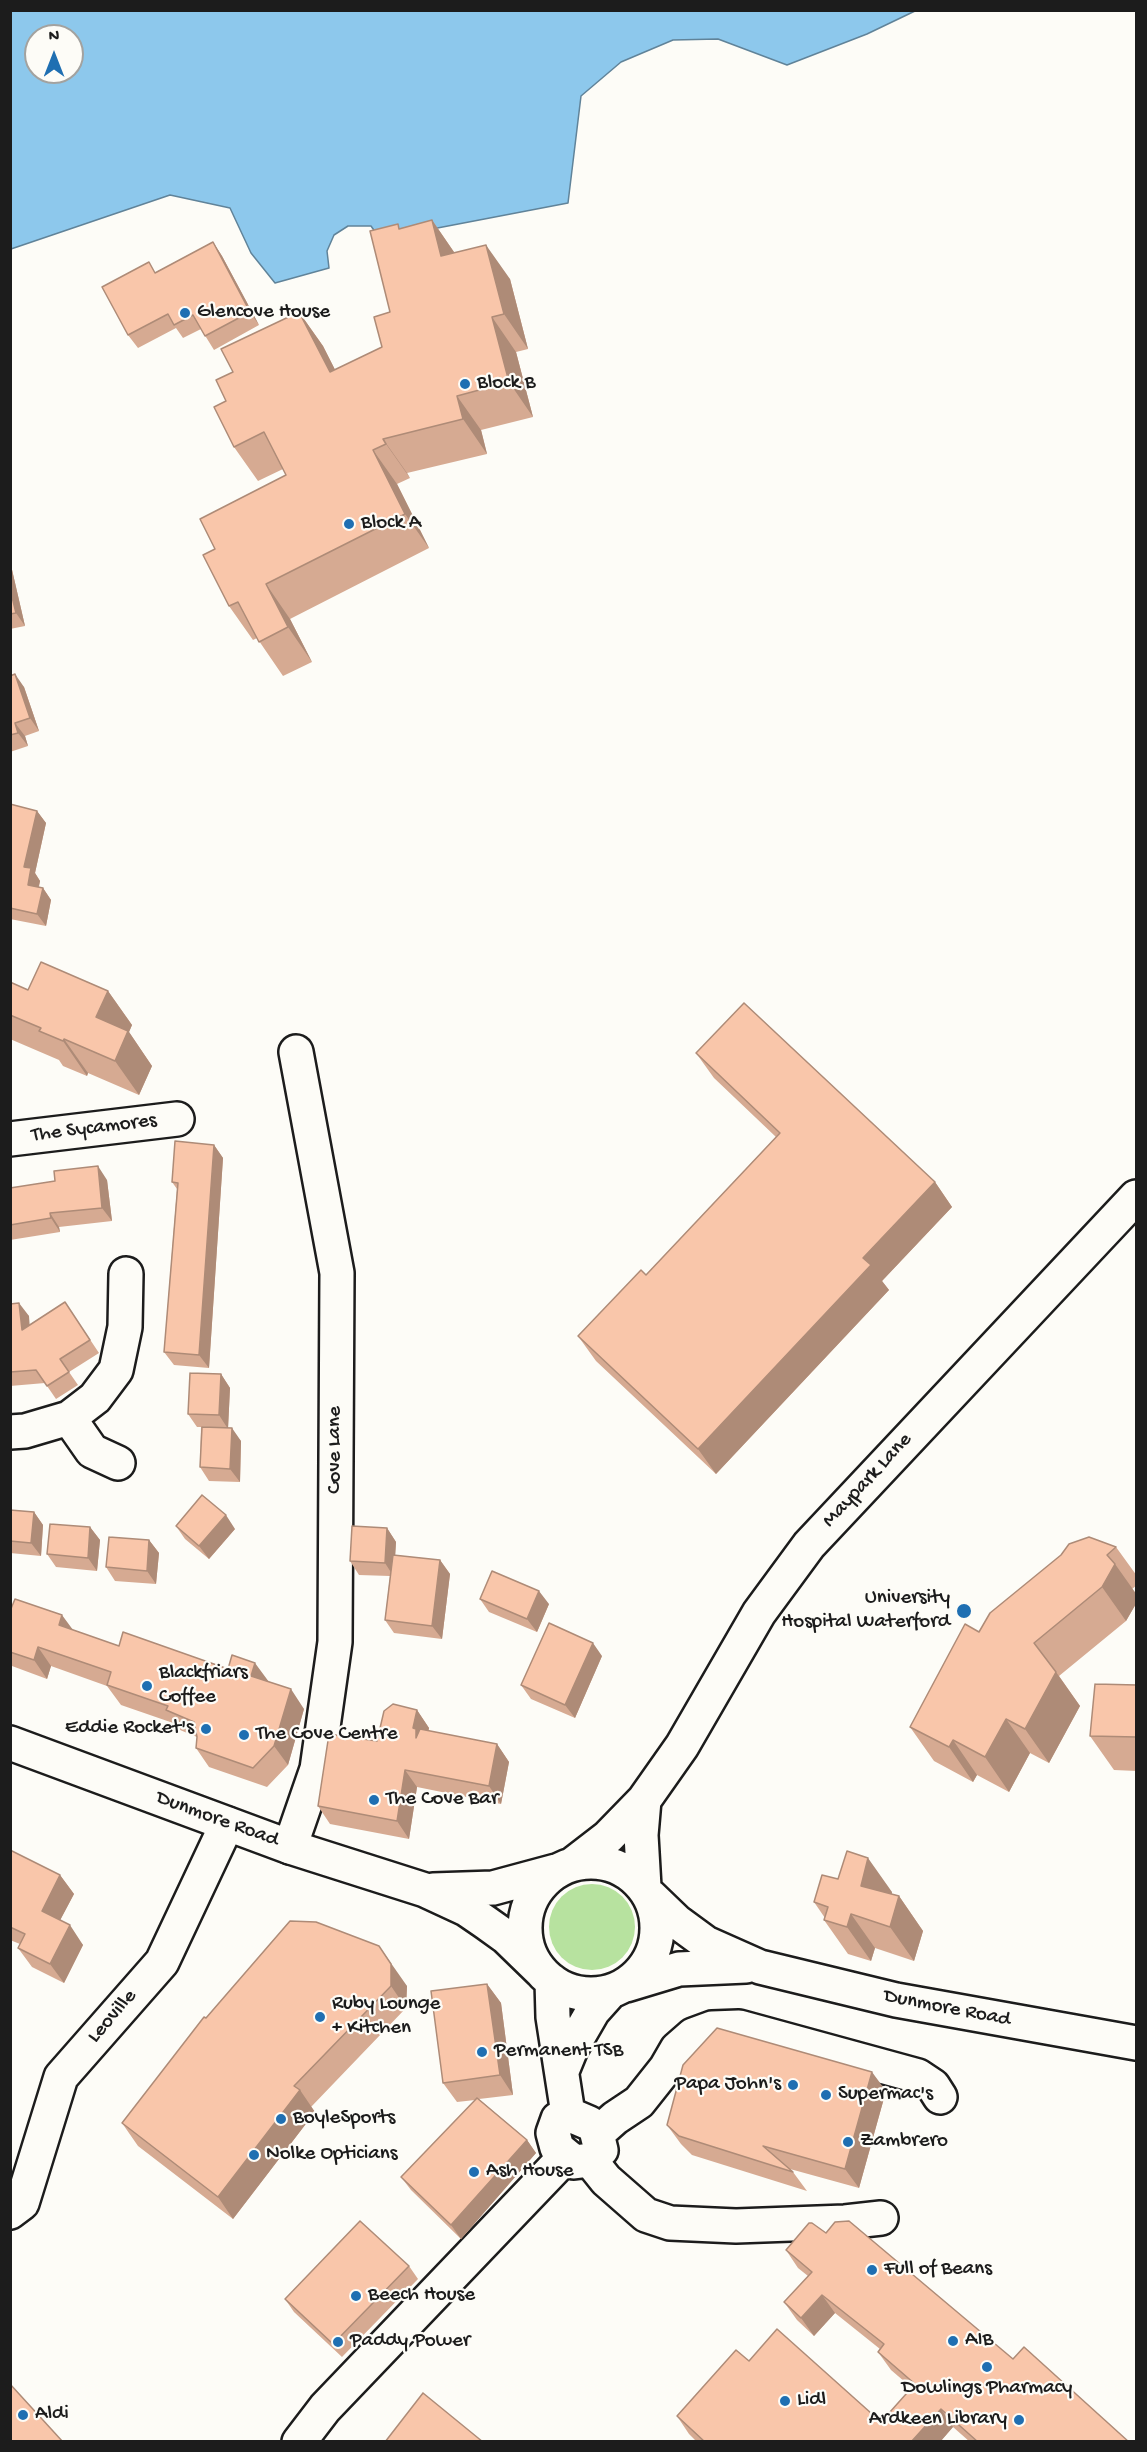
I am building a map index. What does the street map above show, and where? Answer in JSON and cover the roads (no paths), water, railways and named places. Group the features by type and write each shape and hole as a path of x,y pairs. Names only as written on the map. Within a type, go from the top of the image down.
{"street":[{"name":"Cove Lane","path":"290,1847 317,1769 335,1642 337,1273 296,1052"},
{"name":"The Sycamores","path":"10,1139 177,1119"},
{"name":"Maypark Lane","path":"566,1866 608,1837 644,1800 682,1746 759,1613 809,1545 1137,1197"},
{"path":"10,1432 25,1431 69,1418 95,1398 116,1370 125,1327 126,1274"},
{"path":"69,1418 92,1451 117,1463"},
{"name":"Dunmore Road","path":"10,1743 290,1847 425,1890 466,1909 485,1922 523,1952 546,1976"},
{"path":"562,2072 571,2049 593,2011 617,1988 638,1975 655,1948 658,1933 657,1917 647,1891 641,1835 644,1800"},
{"name":"Leoville","path":"10,2212 22,2203 61,2078 162,1962 227,1824"},
{"path":"617,1988 590,1994 570,1991 546,1976 532,1958 527,1944 525,1924 529,1904 539,1887 566,1866 596,1862 619,1867 647,1891"},
{"name":"Dunmore Road","path":"425,1890 493,1888 526,1880 566,1866"},
{"name":"Dunmore Road","path":"647,1891 676,1922 706,1943 760,1967 896,2000 1137,2043"},
{"name":"Dunmore Road","path":"617,1988 662,1972 690,1967 722,1965 760,1967"},
{"path":"546,1976 568,2114 588,2120 584,2150 606,2180 646,2215 670,2223 735,2226 845,2222 881,2218"},
{"path":"299,2442 326,2408 615,2118 639,2102 666,2068 677,2049 693,2035 712,2028 739,2027 918,2076 933,2086 940,2097"}],"water":[{"path":"10,11 915,11 867,34 787,65 718,39 673,40 621,62 581,96 568,203 380,239 371,226 348,226 334,235 327,251 329,268 275,283 251,253 230,208 170,195 11,249"}],"place":[{"name":"Glencove House","path":"185,313"},
{"name":"Block B","path":"465,384"},
{"name":"Block A","path":"349,524"},
{"name":"University Hospital Waterford","path":"964,1611"},
{"name":"Blackfriars Coffee","path":"147,1686"},
{"name":"Eddie Rocket's","path":"206,1729"},
{"name":"The Cove Centre","path":"244,1735"},
{"name":"The Cove Bar","path":"374,1800"},
{"name":"Ruby Lounge + Kitchen","path":"320,2017"},
{"name":"Permanent TSB","path":"482,2052"},
{"name":"Papa John's","path":"793,2085"},
{"name":"Supermac's","path":"826,2095"},
{"name":"BoyleSports","path":"281,2119"},
{"name":"Zambrero","path":"848,2142"},
{"name":"Nolke Opticians","path":"254,2155"},
{"name":"Ash House","path":"474,2172"},
{"name":"Full of Beans","path":"872,2270"},
{"name":"Beech House","path":"356,2296"},
{"name":"AIB","path":"953,2341"},
{"name":"Paddy Power","path":"338,2342"},
{"name":"Dowlings Pharmacy","path":"987,2367"},
{"name":"Lidl","path":"785,2401"},
{"name":"Aldi","path":"23,2415"},
{"name":"Ardkeen Library","path":"1019,2420"}]}
